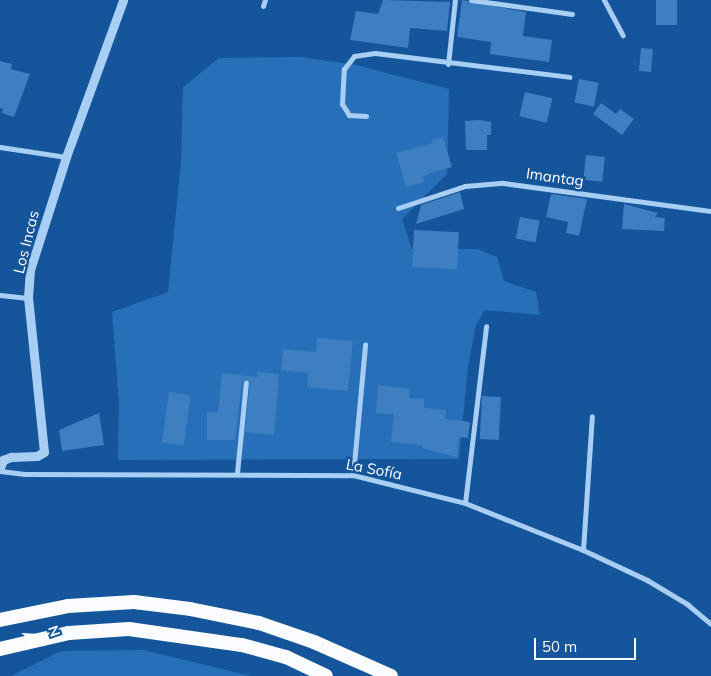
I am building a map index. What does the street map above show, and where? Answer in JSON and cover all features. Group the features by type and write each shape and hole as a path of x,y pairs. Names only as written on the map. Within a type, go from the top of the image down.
{"highway":[{"path":"0,620 68,606 115,603 134,602 190,609 259,623 314,642 391,676"},
{"path":"0,649 69,633 128,628 242,645 286,657 326,676"}],"street":[{"name":"Los Incas","path":"0,470 3,460 12,457 37,456 44,452 46,444 28,298 38,240 123,0"},
{"path":"448,64 455,0"},
{"path":"471,0 572,14"},
{"path":"604,0 623,34"},
{"path":"366,116 349,115 342,104 344,68 354,56 375,53 448,64 570,77"},
{"path":"0,147 66,157"},
{"name":"Imantag","path":"398,208 465,186 503,183 711,212"},
{"path":"0,295 28,298"},
{"path":"465,503 486,326"},
{"path":"353,475 365,345"},
{"path":"237,473 246,382"},
{"path":"583,550 583,522 592,416"},
{"name":"La Sofía","path":"0,470 25,474 237,473 353,475 465,503 583,550 647,580 687,604 711,624"}],"shaded area":[{"path":"300,57 356,65 449,89 447,174 402,219 412,249 477,249 497,257 504,281 536,292 540,315 485,310 476,325 468,367 459,459 118,460 119,403 112,312 168,292 181,162 183,87 219,58"},
{"path":"143,650 251,676 11,676 61,651"}],"building":[{"path":"383,0 450,2 447,31 410,28 408,48 350,40 356,11 378,14"},
{"path":"462,0 526,12 523,36 552,40 549,62 490,54 491,42 457,37"},
{"path":"656,0 677,0 677,25 656,25"},
{"path":"641,48 653,49 651,72 639,71"},
{"path":"0,61 12,64 11,69 30,74 14,117 2,113 3,109 0,108"},
{"path":"579,79 599,83 594,106 574,103"},
{"path":"525,92 552,98 547,123 519,116"},
{"path":"601,103 616,114 620,109 634,119 622,135 593,114"},
{"path":"480,120 491,122 491,135 487,135 487,150 466,150 465,121"},
{"path":"443,137 452,167 430,173 423,177 424,182 406,187 396,153 433,143 432,140"},
{"path":"586,155 605,157 602,182 583,180"},
{"path":"460,192 464,209 416,224 421,205"},
{"path":"551,194 587,199 579,236 566,233 568,222 546,217"},
{"path":"624,204 658,213 655,217 665,218 664,231 622,229"},
{"path":"520,217 540,221 535,242 516,239"},
{"path":"414,230 459,232 457,269 412,267"},
{"path":"317,338 353,341 348,391 307,387 308,373 281,370 283,349 316,352"},
{"path":"257,372 279,374 274,435 245,432 250,382 246,378 242,382 235,440 207,440 207,412 218,412 222,373 257,377"},
{"path":"378,385 410,389 409,398 424,399 424,408 446,410 445,419 470,422 468,438 459,437 457,457 422,448 422,445 391,442 394,414 376,413"},
{"path":"169,392 191,395 184,446 162,443"},
{"path":"482,396 501,397 499,440 480,439"},
{"path":"99,413 104,445 62,451 59,430"}]}
